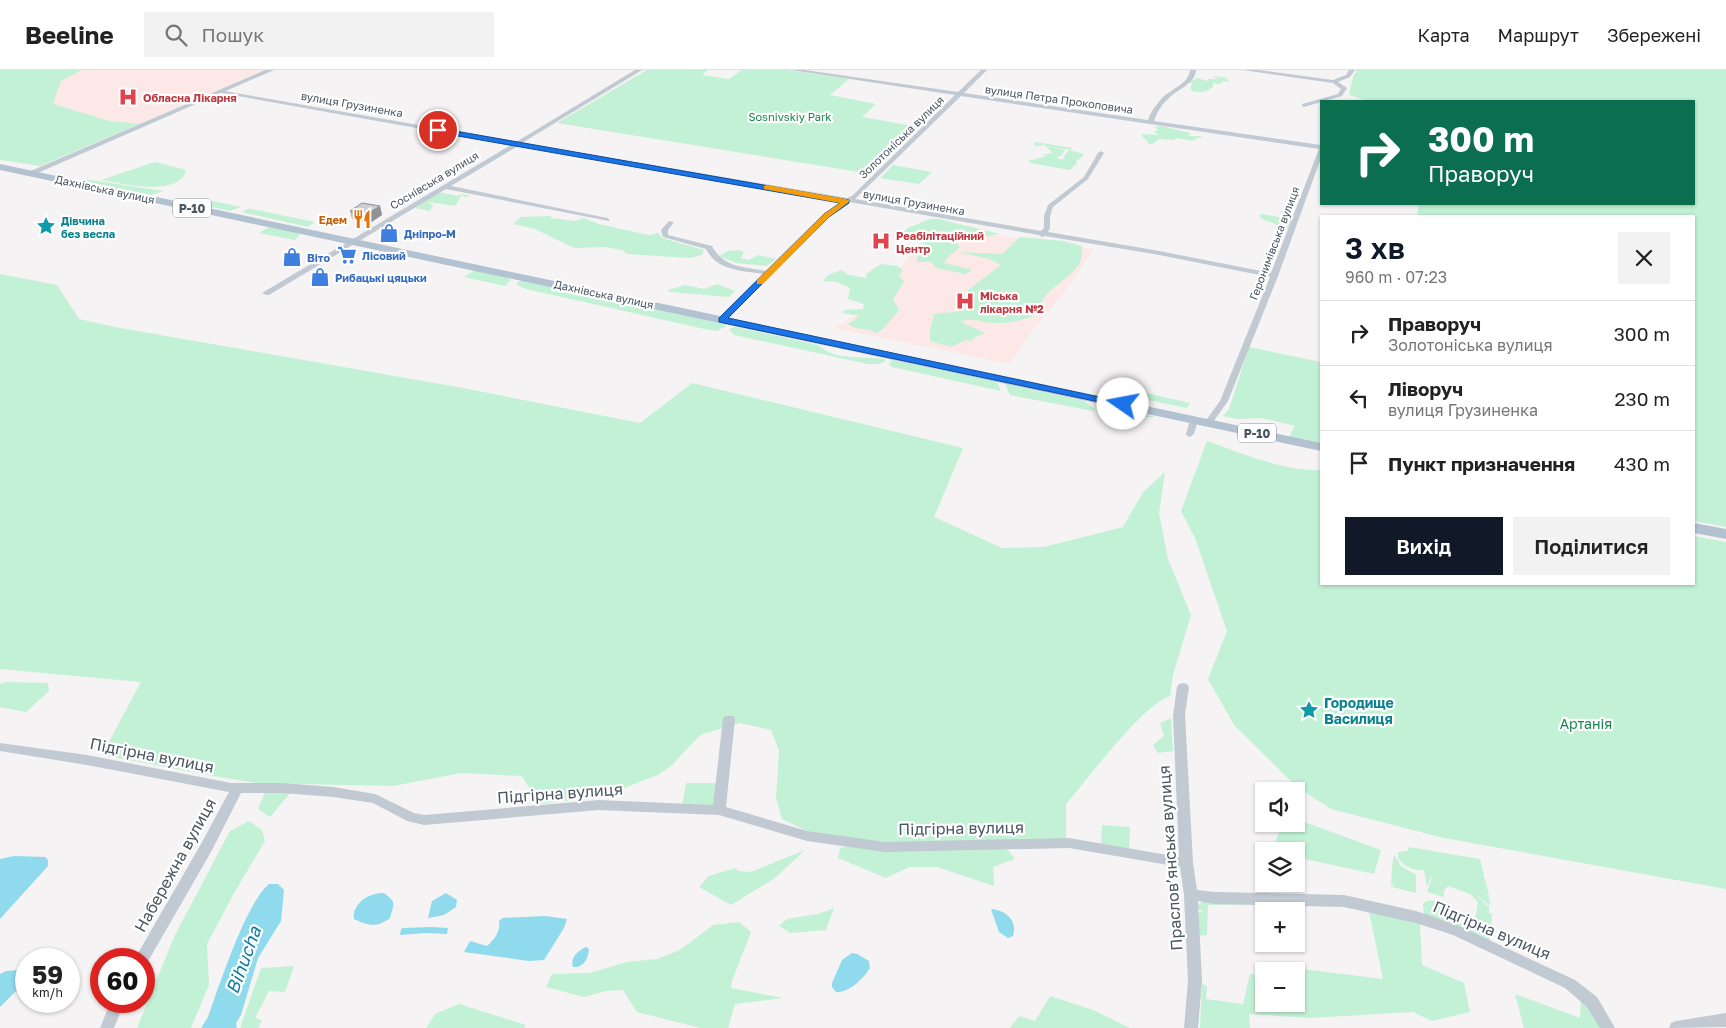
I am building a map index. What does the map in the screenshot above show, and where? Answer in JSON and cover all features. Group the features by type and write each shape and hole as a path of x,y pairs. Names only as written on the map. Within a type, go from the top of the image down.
{"main road":[{"name":"Дахнівська вулиця","path":"0,167 354,240 1201,422"},
{"name":"Р-10","path":"1201,422 1320,447"},
{"path":"1695,528 1726,534"}],"street":[{"path":"30,173 271,70"},
{"name":"Соснівська вулиця","path":"266,293 639,70"},
{"name":"вулиця Петра Прокоповича","path":"794,70 1320,148"},
{"name":"Золотоніська вулиця","path":"722,320 826,216 854,197 984,70"},
{"path":"1150,122 1154,112 1175,90 1190,79 1193,75 1193,70"},
{"path":"1246,70 1334,82 1344,88 1340,95 1322,100"},
{"path":"1334,82 1348,76 1352,70"},
{"name":"вулиця Грузиненка","path":"221,91 1042,235 1154,252 1274,276"},
{"path":"1304,105 1320,101"},
{"name":"Геронимівська вулиця","path":"1201,422 1224,401 1274,276 1320,151"},
{"path":"1042,235 1047,228 1047,216 1050,206 1086,178 1101,153"},
{"path":"444,187 607,220"},
{"path":"671,222 664,230 665,236 709,248 715,260 724,264 769,273"},
{"path":"1190,434 1201,422"},
{"name":"Прасловʼянська вулиця","path":"1183,686 1179,715 1186,863 1191,895 1194,981 1191,1028"},
{"path":"719,810 730,719"},
{"name":"Підгірна вулиця","path":"0,747 87,760 237,789 283,788 333,792 375,799 411,817 424,820 599,805 719,810 807,836 885,848 1069,843 1186,863"},
{"name":"Набережна вулиця","path":"148,948 206,848 237,789"},
{"name":"Підгірна вулиця","path":"1191,895 1214,898 1344,901 1416,917 1457,931 1570,984 1592,1002 1608,1028"},
{"path":"107,1028 113,1013"},
{"path":"1676,1028 1726,1020"}],"shaded area":[{"name":"Обласна Лікарня","path":"82,70 263,70 139,124 110,121 52,104 61,81"},
{"name":"Міська лікарня №2","path":"935,226 1093,250 1065,291 1035,327 1010,364 834,328 866,310"}],"green space":[{"path":"0,70 82,70 61,81 53,104 110,121 139,124 40,166 0,160"},
{"name":"Sosnivskiy Park","path":"647,70 708,70 702,75 729,79 742,70 787,70 849,79 830,95 876,104 862,117 919,127 871,174 557,123"},
{"path":"1357,70 1726,70 1726,527 1695,521 1695,215 1417,215 1419,205 1695,205 1695,100 1365,100 1349,95 1353,77"},
{"path":"1214,76 1227,78 1229,82 1213,83 1213,87 1204,92 1192,91 1190,88 1192,84 1189,82 1197,78 1208,81 1208,79 1222,79 1215,78"},
{"path":"1161,126 1191,133 1188,136 1203,136 1192,141 1177,138 1173,140 1159,139 1153,144 1148,144 1147,140 1142,138 1144,137 1141,136 1143,134 1159,135 1154,132 1158,130 1154,127"},
{"path":"1036,142 1072,148 1071,150 1045,145 1036,146 1033,144"},
{"path":"1046,146 1065,150 1061,156 1056,157 1059,159 1066,159 1063,157 1069,150 1084,154 1080,159 1076,160 1077,163 1070,170 1030,163 1028,161 1046,156 1053,157 1041,155 1052,153"},
{"path":"155,162 186,170 181,179 173,184 161,186 135,186 101,180"},
{"path":"893,165 932,172 919,184 880,178"},
{"path":"84,179 164,191 151,195 84,181"},
{"path":"439,192 458,196 462,194 471,196 464,197 462,195 455,206 428,202 433,205 430,211 415,208"},
{"path":"203,199 241,207 230,211 198,204"},
{"path":"247,209 315,222 308,227 242,212"},
{"path":"1259,215 1284,218 1289,216 1292,218 1288,229 1264,220"},
{"path":"550,216 552,218 575,221 584,218 599,224 649,235 659,233 662,238 704,250 702,255 689,258 627,254 622,250 604,247 574,248 535,229 513,224 521,217"},
{"path":"930,219 939,219 1000,234 981,237 941,231 936,239 957,243 960,247 944,263 973,270 965,274 936,268 931,262 917,262 916,260 923,249 923,236 902,233 908,228"},
{"path":"269,227 300,234 295,240 259,233"},
{"path":"1020,237 1063,241 1082,246 1080,262 1070,275 1045,297 1041,304 1040,313 1025,319 1009,322 993,323 965,320 960,322 985,333 974,338 972,341 965,340 951,347 930,341 934,314 962,311 975,302 967,291 1001,265 989,259 959,252 1002,254"},
{"path":"739,250 744,252 741,258 748,260 759,255 776,259 767,266 736,263 719,256 728,251"},
{"path":"881,264 897,266 903,270 899,275 904,282 893,299 899,310 884,328 877,333 855,328 848,324 860,316 842,313 844,310 863,309 864,304 848,299 850,288 837,282 823,281 828,275 841,270 849,275 867,278 866,274"},
{"path":"475,270 506,277 511,280 505,286 464,277"},
{"path":"0,274 57,285 79,319 115,327 463,388 640,423 692,383 963,448 934,517 1002,548 1044,547 1123,527 1143,492 1165,472 1159,513 1168,559 1191,615 1173,675 1170,696 1158,702 1145,713 1101,761 1066,804 1066,840 877,843 807,831 782,819 776,798 779,750 771,730 740,723 699,736 672,765 658,775 600,797 539,804 522,776 461,773 393,786 258,783 102,755 141,682 0,669"},
{"path":"522,280 724,324 726,326 717,331 709,330 526,289 517,285"},
{"path":"717,284 735,291 729,297 670,292 668,290 685,285 705,289"},
{"path":"735,327 814,344 832,354 885,359 885,362 868,364 734,335 729,329"},
{"path":"1249,347 1320,362 1320,444 1289,437 1295,426 1261,418 1237,419 1223,416 1229,409"},
{"path":"892,360 997,382 1001,391 892,367 889,364"},
{"path":"1005,384 1084,401 1095,409 1093,411 1010,395"},
{"path":"1146,393 1190,403 1187,408 1143,399"},
{"path":"1101,405 1156,417 1128,417 1098,411"},
{"name":"Артанія","path":"1207,441 1278,465 1306,470 1320,470 1320,585 1695,585 1695,536 1726,542 1726,889 1444,838 1331,809 1305,792 1305,782 1292,782 1234,725 1208,679 1227,631 1195,538 1181,511"},
{"path":"6,682 48,683 49,691 26,712 0,707 0,684"},
{"path":"1171,718 1173,751 1158,753 1153,745 1164,736 1160,723"},
{"path":"686,783 719,783 715,805 682,805"},
{"path":"269,784 295,787 270,817 258,809"},
{"path":"249,821 262,830 265,841 207,944 209,985 191,1028 137,1028 143,1013 155,1013 155,984 174,937 230,831"},
{"path":"1305,822 1381,850 1374,874 1305,859 1305,842 1275,842 1279,832 1305,832"},
{"path":"1102,825 1130,827 1129,850 1101,845"},
{"path":"852,845 1006,848 1015,859 993,867 994,886 937,867 909,867 886,878 838,858 840,848"},
{"path":"1409,847 1480,859 1487,885 1480,882 1487,886 1489,896 1483,893 1489,897 1490,906 1472,891 1489,907 1489,913 1492,914 1490,943 1424,916 1423,904 1429,901 1437,901 1442,903 1442,915 1449,922 1458,922 1470,928 1474,926 1478,902 1470,894 1448,886 1444,891 1444,897 1427,892 1432,877 1442,876 1431,877 1427,887 1424,870 1410,868 1398,858 1398,852 1407,851"},
{"path":"805,850 775,878 731,905 699,887 709,876 735,868 739,871 751,872"},
{"path":"1394,854 1401,866 1416,875 1416,893 1392,887 1396,882 1391,886"},
{"path":"1203,901 1255,902 1255,904 1208,905 1207,935 1199,936 1197,913 1203,912 1197,906"},
{"path":"1305,903 1310,903 1332,905 1305,904"},
{"path":"834,908 826,930 790,933 779,926 787,919 818,914"},
{"path":"1353,908 1367,910 1420,923 1422,965 1464,983 1470,1012 1432,1021 1413,1012 1310,1018 1249,1014 1250,1028 1200,1028 1202,984 1207,986 1206,999 1243,1004 1250,974 1255,974 1255,1012 1305,1012 1305,969 1383,979 1369,912"},
{"path":"739,922 751,932 731,988 783,998 735,1004 728,1028 701,1028 637,1012 623,990 606,991 584,997 546,987 552,974 590,973 627,962 657,959 680,950 713,925"},
{"path":"1441,930 1457,935 1513,959 1570,988 1581,997 1524,965"},
{"path":"294,966 285,992 269,991 255,1018 262,1020 258,1028 240,1028 261,968"},
{"path":"1515,994 1580,1018 1581,997 1603,1028 1524,1028"},
{"path":"1050,996 1093,1010 1130,1028 1010,1028 1019,1016 1035,1021"},
{"path":"459,1004 526,1025 524,1028 426,1028 435,1014"}],"water":[{"path":"14,856 45,857 48,860 48,866 0,919 0,859"},
{"name":"Bihucha","path":"269,884 278,884 284,890 281,921 258,958 241,1015 236,1023 237,1028 201,1028 208,1017 242,926 260,894"},
{"path":"384,893 393,901 390,918 377,925 354,919 354,913 359,903 373,894"},
{"path":"446,893 457,900 456,907 444,915 428,918 432,901"},
{"path":"991,909 1001,911 1009,917 1014,925 1013,936 1008,938 999,932"},
{"path":"545,916 567,919 564,928 544,960 529,961 464,952 470,941 487,946 496,935 499,921 503,918"},
{"path":"403,928 448,928 447,934 400,935"},
{"path":"586,947 589,949 585,962 580,966 573,967 574,957"},
{"path":"852,953 869,961 870,968 864,977 851,988 836,992 832,987 832,983 842,960"},
{"path":"15,970 15,992 0,1007 0,974"}],"building":[{"path":"362,203 380,206 367,214 350,211"}],"slow traffic":[{"path":"760,282 826,216 846,201 767,188"}],"place":[{"name":"Обласна Лікарня","path":"128,97"},
{"name":"Едем","path":"362,219"},
{"name":"Дівчина без весла","path":"46,226"},
{"name":"Дніпро-М","path":"389,233"},
{"name":"Реабілітаційний Центр","path":"881,241"},
{"name":"Лісовий","path":"347,255"},
{"name":"Віто","path":"292,257"},
{"name":"Рибацькі цяцьки","path":"320,277"},
{"name":"Міська лікарня №2","path":"965,301"},
{"name":"Городище Василиця","path":"1309,710"}],"route":[{"path":"438,130 846,201 826,216 722,320 1123,404"}]}
